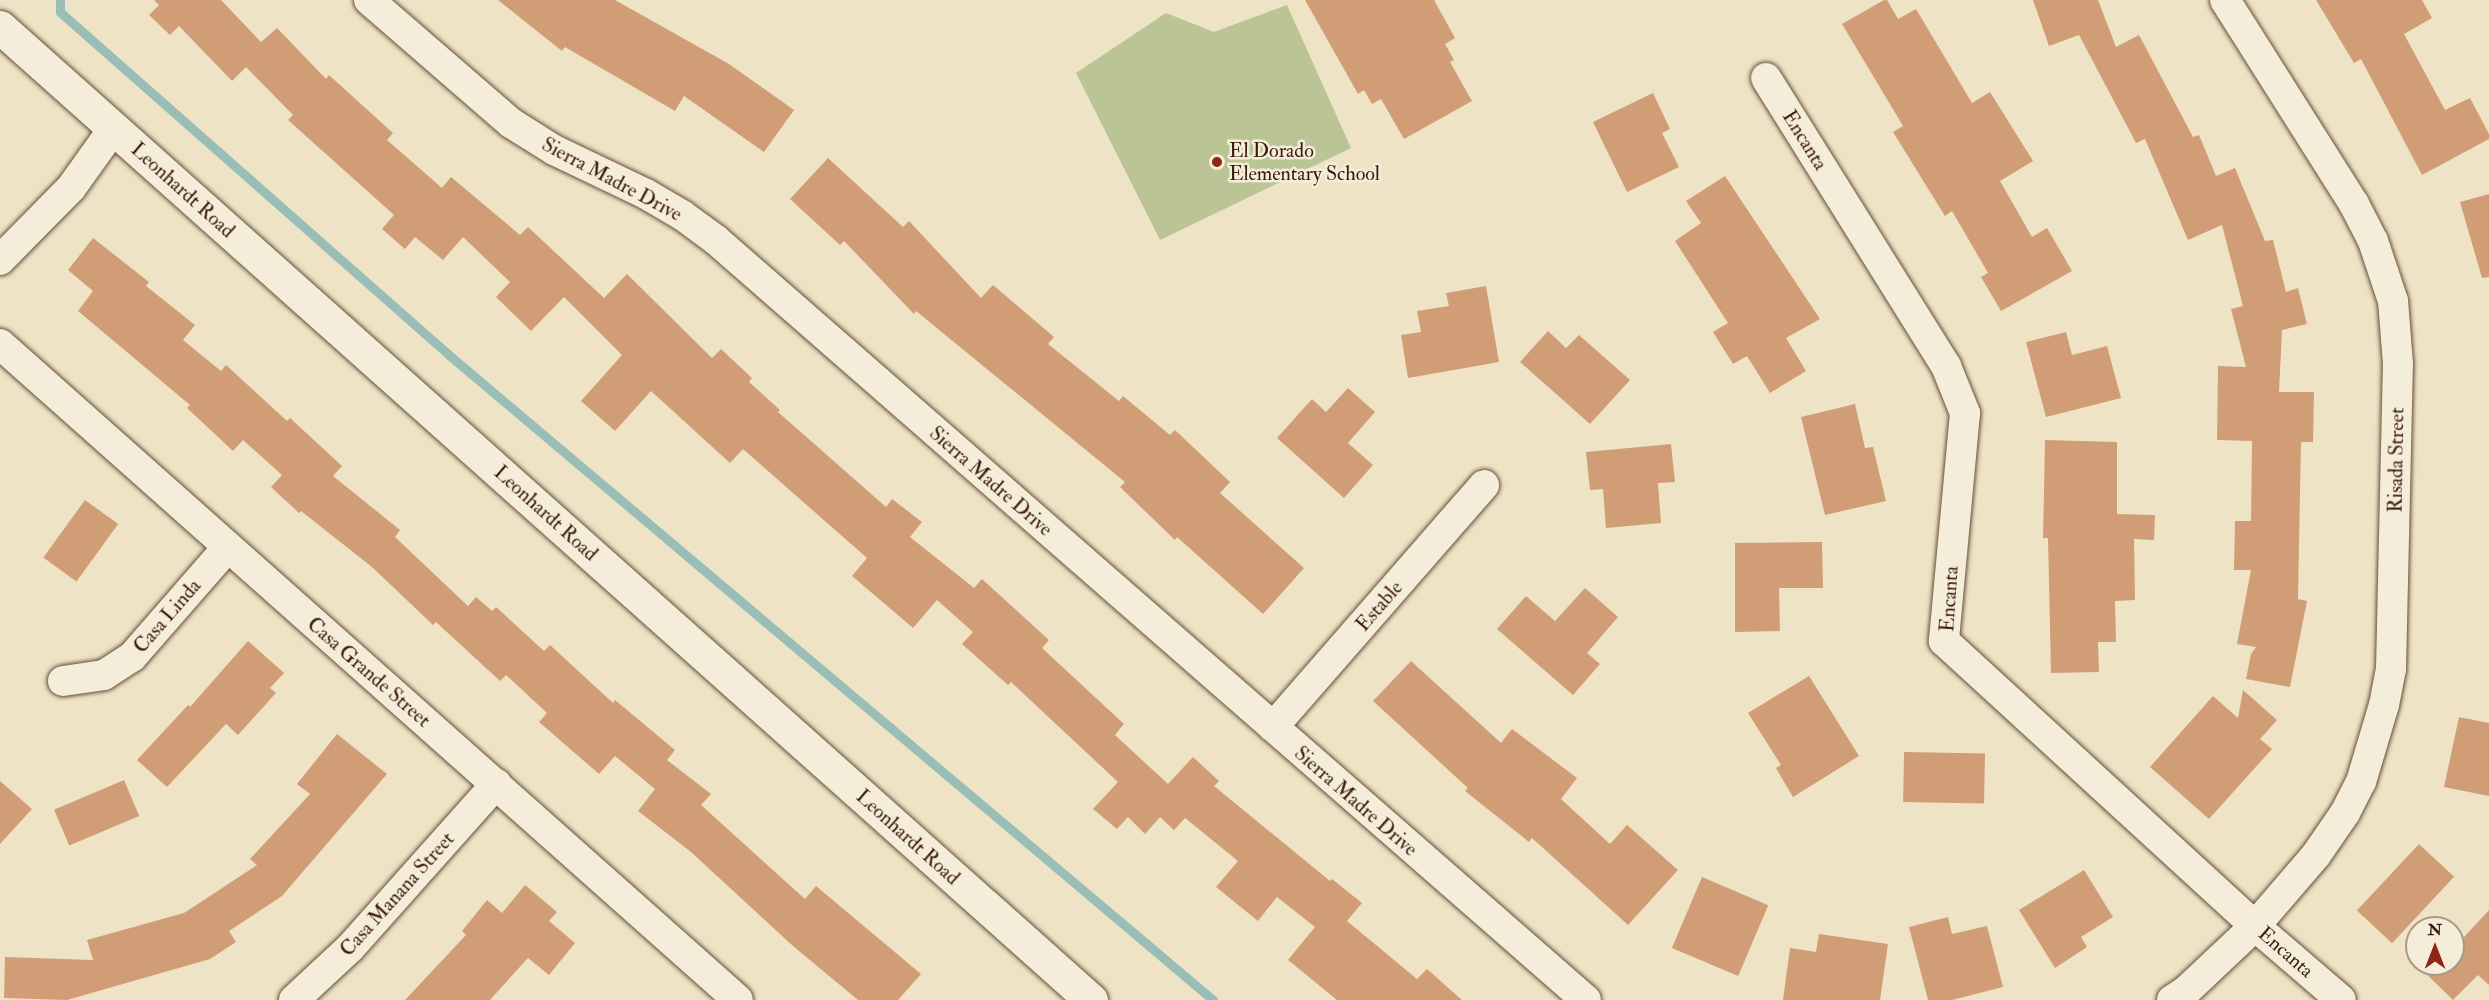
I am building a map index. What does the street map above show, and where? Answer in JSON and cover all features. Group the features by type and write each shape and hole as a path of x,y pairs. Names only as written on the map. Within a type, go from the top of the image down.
{"street":[{"name":"Sierra Madre Drive","path":"369,0 511,123 554,150 646,194 682,215 716,240 1586,1000"},
{"name":"Risada Street","path":"2224,0 2354,204 2373,241 2393,302 2398,364 2391,669 2384,705 2361,782 2345,813 2316,855 2255,926"},
{"name":"Leonhardt Road","path":"0,27 1091,1000"},
{"name":"Encanta","path":"1766,78 1946,366 1965,413 1944,640 2255,926 2341,1000"},
{"path":"0,260 71,188 114,128"},
{"name":"Casa Grande Street","path":"0,344 738,1000"},
{"name":"Estable","path":"1273,727 1484,484"},
{"name":"Casa Linda","path":"63,681 104,675 132,657 228,547"},
{"name":"Casa Manana Street","path":"294,1000 350,948 496,784"},
{"path":"2172,1000 2227,954 2255,926"}],"green space":[{"path":"1287,5 1351,148 1160,240 1076,73 1166,13 1214,32"}],"building":[{"path":"154,0 221,0 261,42 277,28 326,79 329,75 393,133 387,140 442,188 451,177 520,235 528,227 604,298 627,274 712,358 721,349 752,378 749,382 780,410 778,412 886,507 892,499 922,522 910,537 974,588 982,579 1049,640 1042,648 1124,724 1115,735 1168,784 1193,757 1219,781 1214,786 1330,881 1332,879 1362,903 1347,921 1417,979 1427,969 1462,1000 1337,1000 1288,960 1315,927 1277,897 1258,921 1216,887 1238,861 1185,818 1174,830 1160,817 1145,834 1128,817 1117,829 1093,809 1118,782 1011,682 1008,685 962,644 973,632 937,600 913,628 852,576 867,558 743,449 730,463 651,391 615,431 581,401 622,355 564,297 531,331 496,297 510,282 463,237 443,260 415,237 405,249 382,229 394,215 288,120 293,115 246,67 232,81 179,26 170,35 149,15 159,5"},
{"path":"498,0 615,0 729,64 794,110 764,152 684,96 675,111 565,47 562,51"},
{"path":"1305,0 1434,0 1455,38 1445,44 1454,60 1450,62 1472,101 1404,139 1381,99 1372,104 1364,90 1358,94"},
{"path":"1887,0 1898,19 1916,9 1972,103 1990,92 2033,161 2000,181 2032,237 2047,228 2072,271 2001,311 1981,277 1988,273 1952,211 1945,216 1893,132 1903,126 1842,24"},
{"path":"2033,0 2098,0 2116,47 2139,35 2193,137 2199,135 2216,176 2235,168 2265,241 2273,240 2286,292 2298,288 2307,324 2282,330 2279,392 2314,392 2313,442 2301,442 2298,599 2307,601 2290,687 2246,679 2251,654 2256,647 2237,644 2251,570 2234,570 2235,521 2251,521 2252,441 2217,440 2218,366 2246,367 2231,309 2243,306 2222,225 2188,240 2145,139 2136,143 2079,35 2049,46"},
{"path":"2316,0 2422,0 2432,18 2404,34 2445,110 2470,98 2489,134 2489,139 2422,175 2361,59 2354,63"},
{"path":"1653,93 1670,129 1662,133 1679,167 1627,192 1593,122"},
{"path":"828,158 903,227 909,221 981,298 993,285 1054,337 1048,344 1119,401 1123,396 1170,435 1175,430 1230,482 1220,493 1304,568 1263,614 1177,537 1175,540 1120,487 1125,482 916,311 914,314 844,241 840,245 790,199"},
{"path":"1725,176 1820,319 1786,338 1806,371 1770,393 1747,356 1733,364 1713,332 1728,323 1675,241 1701,223 1686,201"},
{"path":"2489,194 2489,277 2482,278 2460,202"},
{"path":"93,238 149,282 146,286 195,325 183,340 221,371 226,365 287,421 290,418 342,466 333,476 400,530 395,537 468,606 476,597 492,611 496,607 544,651 550,645 613,703 615,700 675,750 667,760 711,794 701,805 805,899 816,886 921,974 898,1000 858,1000 793,946 691,852 638,811 655,789 615,756 599,774 539,722 547,713 506,675 500,681 436,622 433,625 372,567 301,511 299,513 271,487 282,475 243,440 233,451 187,408 190,405 78,311 93,291 68,270"},
{"path":"1486,286 1499,362 1408,378 1401,335 1421,332 1417,311 1449,306 1446,293"},
{"path":"1548,331 1566,348 1579,335 1630,380 1590,424 1520,362"},
{"path":"2066,332 2072,355 2107,346 2121,398 2046,417 2026,342"},
{"path":"1348,388 1375,412 1348,443 1373,465 1344,498 1277,438 1312,399 1326,412"},
{"path":"1855,404 1865,448 1873,447 1886,501 1825,515 1801,417"},
{"path":"2045,440 2117,442 2117,514 2155,515 2154,540 2134,539 2135,600 2115,601 2116,642 2098,642 2099,672 2051,673 2048,538 2043,538"},
{"path":"1671,444 1675,482 1658,483 1661,523 1606,528 1603,489 1590,490 1586,452"},
{"path":"85,500 118,524 76,582 43,557"},
{"path":"1822,542 1823,588 1779,588 1780,631 1735,632 1735,543"},
{"path":"1585,588 1618,617 1587,653 1600,664 1573,695 1497,629 1526,596 1555,621"},
{"path":"248,641 284,673 270,688 276,693 238,735 226,724 167,787 137,760 188,705 190,707"},
{"path":"1411,661 1501,743 1512,729 1577,778 1561,799 1610,844 1627,825 1678,870 1628,925 1532,838 1529,842 1465,791 1468,788 1373,701"},
{"path":"1809,676 1859,756 1793,797 1776,768 1781,765 1748,713"},
{"path":"2243,690 2277,720 2260,739 2272,749 2209,819 2150,767 2213,696 2238,718"},
{"path":"2459,717 2489,723 2489,796 2444,787"},
{"path":"337,734 387,774 282,896 229,931 236,942 210,959 67,1000 4,998 5,957 93,960 87,940 184,913 257,865 250,859 310,794 297,784"},
{"path":"1904,752 1985,753 1984,803 1903,802"},
{"path":"124,780 139,816 69,846 54,810"},
{"path":"0,781 32,809 0,844"},
{"path":"2419,844 2454,877 2417,916 2405,916 2405,929 2392,943 2357,911"},
{"path":"2084,870 2113,917 2081,937 2087,947 2055,968 2019,910"},
{"path":"1702,877 1768,905 1738,976 1672,948"},
{"path":"525,885 557,912 549,921 575,943 549,975 528,958 490,1000 405,1000 466,935 462,931 487,900 502,913"},
{"path":"2489,910 2489,985 2478,975 2453,1000 2428,976 2465,976 2465,936"},
{"path":"1948,917 1952,934 1987,926 2003,987 1952,1000 1928,1000 1909,927"},
{"path":"1819,934 1888,944 1880,1000 1783,1000 1790,948 1816,952"}],"waterway":[{"path":"60,0 60,12 449,355 1213,1000"}],"place":[{"name":"El Dorado Elementary School","path":"1217,162"}]}
